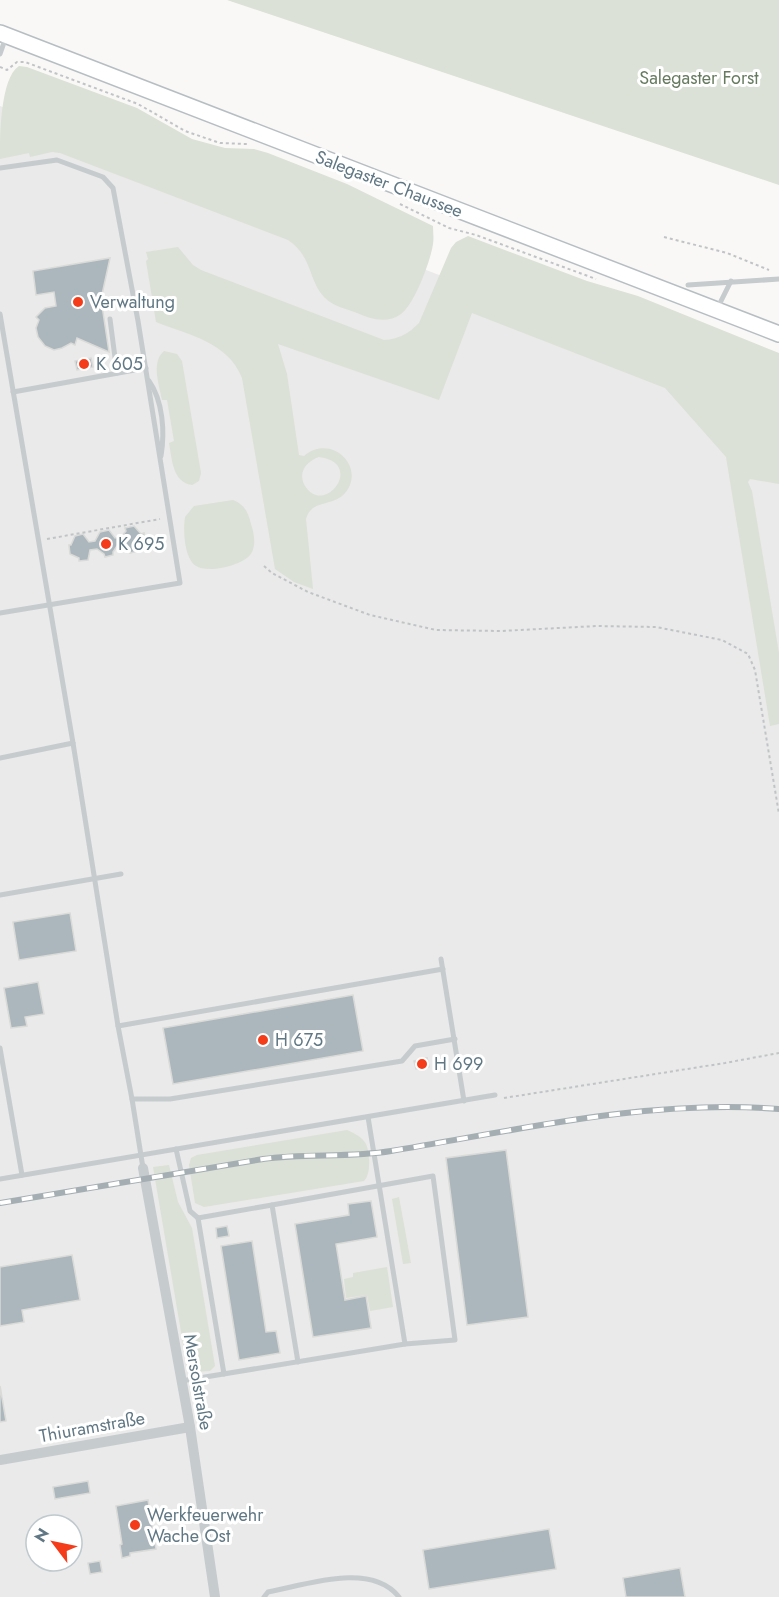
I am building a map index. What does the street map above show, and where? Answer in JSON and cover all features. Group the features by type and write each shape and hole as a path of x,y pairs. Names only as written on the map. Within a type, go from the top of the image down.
{"main road":[{"name":"Salegaster Chaussee","path":"3,35 779,334"}],"street":[{"name":"Mersolstraße","path":"144,1171 190,1427 214,1597"},
{"name":"Thiuramstraße","path":"0,1460 190,1427"}],"lane":[{"path":"0,54 3,35"},
{"path":"0,168 57,160 103,177 110,182 116,195 180,583 0,613"},
{"path":"688,285 778,276"},
{"path":"717,310 731,281"},
{"path":"0,314 73,743 93,879 144,1171"},
{"path":"110,319 117,373"},
{"path":"13,392 146,368"},
{"path":"147,379 157,393 164,438 160,460"},
{"path":"0,758 73,743"},
{"path":"0,896 121,874"},
{"path":"441,958 464,1101"},
{"path":"118,1026 443,969"},
{"path":"132,1099 170,1099 402,1061 416,1046 455,1039"},
{"path":"0,1048 22,1175"},
{"path":"0,1179 495,1095"},
{"path":"368,1117 405,1344"},
{"path":"176,1149 190,1211 198,1218 224,1374"},
{"path":"181,1381 405,1344 455,1340 433,1176 198,1218"},
{"path":"272,1205 298,1362"},
{"path":"264,1597 268,1592 353,1576 373,1580 395,1591 399,1597"}],"path":[{"path":"0,67 7,70 17,62 25,62 138,104 185,131 220,143 252,145"},
{"path":"399,203 449,228 477,235 586,277 605,282"},
{"path":"664,237 728,253 778,276"},
{"path":"39,540 170,517"},
{"path":"264,566 272,573 308,592 370,615 436,630 501,631 597,626 656,627 722,640 748,654 755,670 779,814"},
{"path":"495,1095 497,1099 779,1053"}],"shaded area":[{"path":"0,106 678,367 779,411 779,1597 0,1597"}],"green space":[{"name":"Salegaster Forst","path":"227,0 779,0 779,185"},
{"path":"19,66 137,108 192,139 225,148 254,149 268,153 347,184 433,226 432,251 411,302 396,317 379,320 368,317 327,300 315,283 302,254 288,240 60,153 52,152 30,157 29,153 0,159 2,109 8,82"},
{"path":"468,236 587,281 638,296 779,353 779,484 750,479 748,482 752,491 779,653 779,724 770,726 726,457 665,388 472,313 439,400 278,344 287,374 299,455 304,456 314,450 324,448 333,450 348,462 351,480 343,495 313,508 306,519 313,589 294,582 275,569 242,378 236,366 217,348 206,341 156,322 146,252 178,247 193,265 201,270 384,340 403,335 419,323 451,248 456,242","holes":["319,457 333,461 339,468 340,477 337,485 330,492 322,495 313,494 303,481 305,468"]},
{"path":"164,351 177,354 182,361 201,473 199,481 192,485 180,479 172,462 169,443 174,441 167,400 162,400 157,374 158,361"},
{"path":"233,500 245,509 249,516 254,538 252,552 242,561 226,567 209,569 196,566 187,550 184,536 185,517 194,506"},
{"path":"347,1130 360,1137 366,1144 369,1169 364,1181 204,1207 195,1203 189,1165 191,1158 197,1155"},
{"path":"169,1165 178,1202 192,1228 215,1366 210,1371 192,1372 187,1367 153,1167"},
{"path":"399,1197 411,1263 403,1264 392,1199"},
{"path":"387,1267 393,1307 370,1311 367,1295 346,1298 344,1279 353,1277 353,1273"}],"building":[{"name":"Verwaltung","path":"110,258 101,299 109,352 77,338 75,345 71,343 54,350 45,346 38,337 36,328 39,320 36,317 45,308 56,306 54,292 36,295 33,271"},
{"name":"K 605","path":"91,358 93,367 77,370 75,361"},
{"name":"K 695","path":"134,526 141,534 144,533 145,542 142,542 138,551 130,553 129,549 125,549 123,545 117,546 113,555 105,557 97,549 90,550 88,560 79,561 79,558 70,554 69,545 75,536 83,534 89,542 95,541 100,532 109,530 115,538 121,537 126,531 125,528"},
{"path":"70,913 76,951 19,960 13,922"},
{"path":"38,982 44,1014 25,1017 27,1026 11,1028 4,988"},
{"name":"H 675","path":"353,995 363,1051 173,1084 163,1028"},
{"name":"H 699","path":"427,1058 429,1067 416,1069 414,1061"},
{"path":"506,1150 528,1317 467,1325 446,1158"},
{"path":"371,1201 377,1237 336,1244 345,1300 366,1296 371,1328 313,1337 295,1224 349,1215 348,1204"},
{"path":"227,1226 229,1236 217,1238 216,1228"},
{"path":"252,1241 266,1332 276,1331 280,1353 239,1360 221,1246"},
{"path":"72,1255 80,1300 22,1310 24,1322 0,1326 0,1267"},
{"path":"0,1386 6,1421 0,1422"},
{"path":"88,1481 90,1493 55,1499 53,1487"},
{"name":"Werkfeuerwehr Wache Ost","path":"148,1500 156,1549 130,1553 130,1556 122,1558 116,1506"},
{"path":"549,1529 556,1569 429,1589 423,1550"},
{"path":"100,1561 102,1572 90,1574 88,1563"},
{"path":"680,1568 685,1597 626,1597 623,1578"}],"railway":[{"path":"0,1203 263,1159 391,1151 632,1112 681,1108 779,1109"}],"place":[{"name":"Verwaltung","path":"78,302"},
{"name":"K 605","path":"84,364"},
{"name":"K 695","path":"106,544"},
{"name":"H 675","path":"263,1040"},
{"name":"H 699","path":"422,1064"},
{"name":"Werkfeuerwehr Wache Ost","path":"135,1525"}]}
